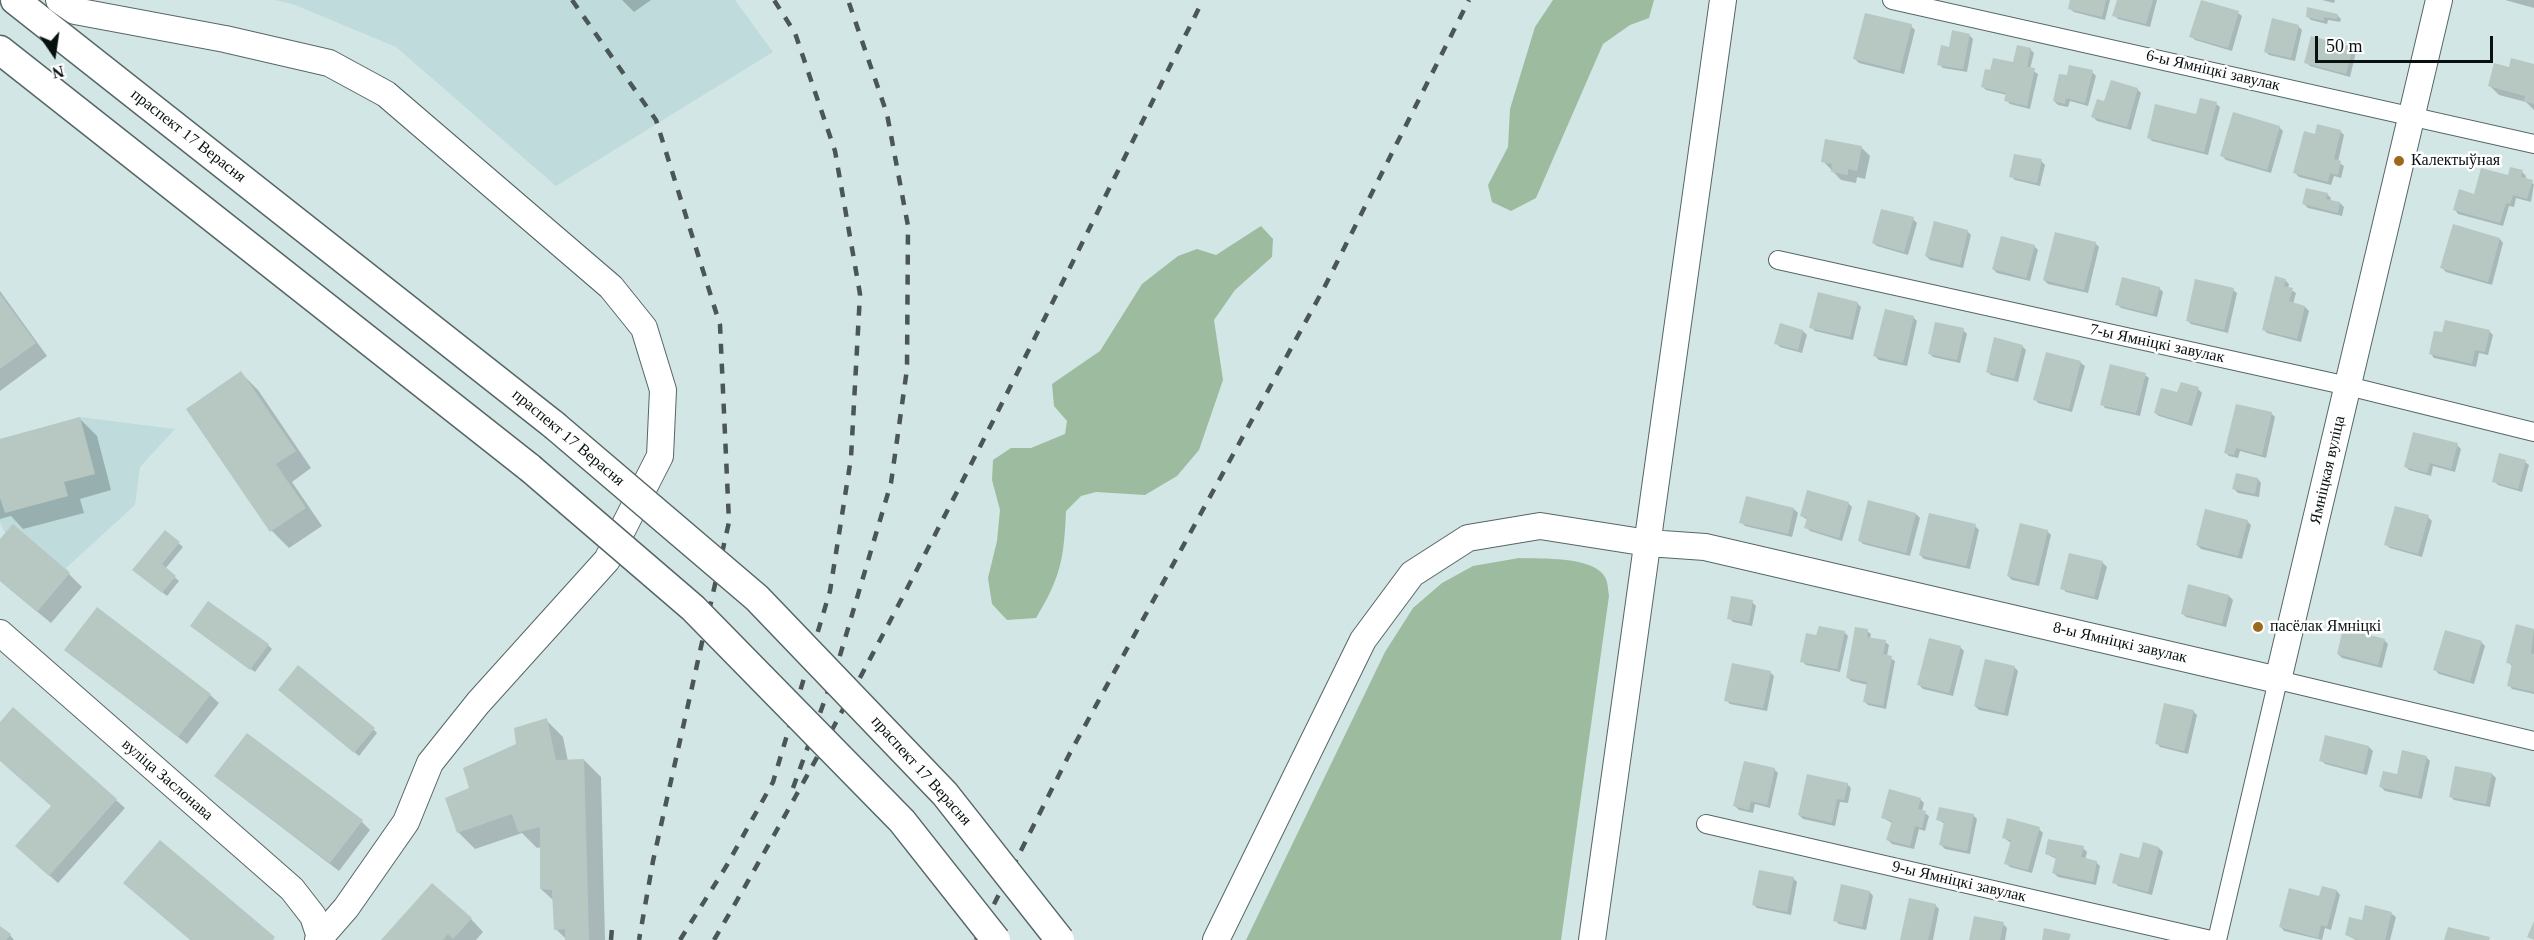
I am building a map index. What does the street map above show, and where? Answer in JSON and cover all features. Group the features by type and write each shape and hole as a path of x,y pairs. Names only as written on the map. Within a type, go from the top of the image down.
{"main road":[{"name":"праспект 17 Верасня","path":"15,0 554,425 757,598 945,794 1060,940"},
{"path":"59,0 75,10 225,39 329,63 386,93 611,287 644,328 663,390 660,456 607,560 478,703 430,763 406,822 346,908 320,939"},
{"path":"1592,940 1723,0"},
{"name":"Ямніцкая вуліца","path":"2278,680 2439,0"},
{"path":"0,50 530,468 693,608 902,821 996,940"},
{"name":"8-ы Ямніцкі завулак","path":"1216,940 1363,640 1412,574 1468,538 1540,526 1647,543 1705,548 2278,680"},
{"name":"вуліца Заслонава","path":"0,633 292,889 313,916 320,939"}],"street":[{"name":"6-ы Ямніцкі завулак","path":"1892,0 2534,144"},
{"name":"7-ы Ямніцкі завулак","path":"1778,260 2348,386 2534,432"},
{"name":"8-ы Ямніцкі завулак","path":"2278,680 2534,741"},
{"name":"Ямніцкая вуліца","path":"2217,940 2278,680"},
{"name":"9-ы Ямніцкі завулак","path":"1706,824 2211,940"}],"shaded area":[{"path":"275,0 735,0 773,52 556,186 396,47 295,5"},
{"path":"80,417 175,429 140,467 135,505 66,568 70,573 37,612 0,540 5,533 0,522 0,439"}],"green space":[{"path":"1553,0 1654,0 1649,18 1630,25 1603,44 1536,198 1511,211 1492,202 1488,185 1508,147 1510,109 1535,27"},
{"path":"1261,226 1273,239 1272,257 1235,290 1214,320 1223,380 1199,450 1177,476 1145,495 1096,492 1081,496 1066,511 1060,567 1051,591 1036,618 1007,620 992,604 988,578 997,541 1000,510 992,480 993,460 1011,448 1031,448 1065,434 1067,421 1054,406 1052,384 1100,351 1142,284 1178,256 1197,249 1216,255"},
{"path":"1519,558 1566,560 1590,565 1605,577 1609,596 1561,940 1246,940 1385,652 1413,608 1442,583 1473,566"}],"building":[{"path":"2070,0 2106,0 2102,17 2068,9"},
{"path":"2117,0 2153,0 2146,24 2112,16"},
{"path":"2201,0 2239,11 2228,48 2189,37"},
{"path":"2307,7 2338,14 2337,19 2324,17 2324,21 2306,17"},
{"path":"1865,13 1912,24 1900,71 1853,59"},
{"path":"2272,18 2299,25 2291,58 2264,52"},
{"path":"1952,30 1970,34 1963,69 1937,65 1941,45 1949,47"},
{"path":"2311,36 2353,47 2346,74 2304,63"},
{"path":"2017,45 2031,48 2027,67 2035,68 2027,106 2004,101 2006,93 1981,87 1985,69 1990,70 1993,58 2013,62"},
{"path":"2511,58 2534,64 2534,104 2524,101 2525,96 2488,86 2494,63 2509,67"},
{"path":"2069,65 2093,70 2085,103 2066,98 2065,104 2053,101 2059,74 2067,75"},
{"path":"2111,80 2138,88 2127,127 2091,117 2097,99 2104,101"},
{"path":"2200,98 2217,102 2204,152 2147,138 2155,104 2196,114"},
{"path":"2233,112 2280,126 2267,170 2220,156"},
{"path":"2317,124 2341,130 2334,159 2341,161 2338,175 2330,173 2328,182 2293,173 2304,131 2315,134"},
{"path":"1825,139 1862,146 1857,171 1848,169 1848,175 1831,172 1832,164 1821,162"},
{"path":"2014,154 2042,159 2037,183 2009,177"},
{"path":"2510,167 2523,170 2521,177 2533,180 2527,199 2513,195 2510,204 2506,203 2500,223 2453,210 2459,189 2474,194 2481,168 2508,175"},
{"path":"2306,188 2328,193 2326,199 2340,202 2338,213 2302,204"},
{"path":"1881,209 1914,217 1904,252 1872,243"},
{"path":"1934,221 1968,230 1960,265 1925,256"},
{"path":"2453,224 2500,238 2488,282 2440,268"},
{"path":"2055,232 2096,242 2084,290 2043,280"},
{"path":"2001,236 2035,245 2026,278 1992,269"},
{"path":"2275,276 2286,279 2284,286 2293,288 2289,301 2305,306 2297,339 2262,330"},
{"path":"2122,277 2160,287 2153,314 2115,305"},
{"path":"2195,279 2234,288 2224,330 2186,321"},
{"path":"1818,292 1858,302 1850,337 1809,328"},
{"path":"0,294 36,343 0,369"},
{"path":"1885,309 1914,316 1903,363 1873,356"},
{"path":"2445,320 2490,330 2485,352 2475,350 2472,364 2429,354 2434,331 2442,332"},
{"path":"1935,322 1964,328 1957,360 1928,354"},
{"path":"1780,323 1803,330 1798,350 1774,344"},
{"path":"1994,337 2023,345 2014,379 1986,372"},
{"path":"2046,352 2081,361 2069,409 2033,400"},
{"path":"2110,364 2146,373 2136,413 2100,405"},
{"path":"241,371 296,451 276,464 306,508 270,532 186,409"},
{"path":"2181,382 2199,387 2188,423 2154,413 2161,388 2177,392"},
{"path":"2236,404 2272,412 2262,455 2236,448 2234,455 2224,453"},
{"path":"80,417 95,474 64,482 68,496 5,513 0,498 0,439"},
{"path":"2413,432 2458,443 2451,469 2430,463 2427,473 2404,467"},
{"path":"2499,453 2526,460 2518,489 2492,482"},
{"path":"2236,473 2258,478 2255,494 2232,489"},
{"path":"1807,490 1849,502 1839,538 1804,528 1807,518 1800,516"},
{"path":"1746,496 1794,508 1788,534 1739,523"},
{"path":"1868,500 1916,513 1906,553 1858,541"},
{"path":"2395,506 2429,515 2418,554 2384,545"},
{"path":"2205,509 2248,520 2238,556 2196,545"},
{"path":"1929,513 1976,524 1966,566 1919,555"},
{"path":"2020,523 2048,530 2035,583 2007,576"},
{"path":"13,524 70,573 37,612 0,581 0,539"},
{"path":"165,530 180,542 162,564 176,576 162,593 132,570"},
{"path":"2069,553 2103,561 2094,597 2060,589"},
{"path":"2188,584 2229,595 2222,624 2181,614"},
{"path":"1731,596 1753,600 1749,623 1727,619"},
{"path":"208,601 269,644 250,670 190,626"},
{"path":"97,607 211,694 178,737 64,650"},
{"path":"2516,624 2534,629 2531,653 2534,654 2534,692 2507,686 2512,664 2506,663"},
{"path":"1819,626 1845,631 1837,669 1800,662 1806,633 1816,635"},
{"path":"1855,627 1868,629 1867,637 1886,640 1883,654 1892,656 1883,706 1863,702 1867,682 1846,678"},
{"path":"2343,628 2385,639 2378,665 2337,654"},
{"path":"2445,630 2482,641 2470,681 2433,670"},
{"path":"1929,638 1961,646 1949,693 1917,685"},
{"path":"1985,659 2015,666 2004,713 1974,706"},
{"path":"1732,663 1771,671 1763,708 1724,701"},
{"path":"298,665 375,728 354,753 278,690"},
{"path":"2164,703 2194,710 2184,751 2155,744"},
{"path":"13,707 117,799 49,876 15,846 51,806 0,761 0,722"},
{"path":"547,718 556,760 584,759 589,940 565,940 565,929 554,930 552,890 540,889 540,827 518,832 512,814 457,833 445,798 469,788 463,768 516,744 514,728"},
{"path":"247,733 363,820 330,863 214,776"},
{"path":"2325,735 2369,746 2363,772 2319,761"},
{"path":"2402,750 2427,756 2418,796 2379,787 2383,771 2397,774"},
{"path":"1744,761 1775,768 1767,805 1751,801 1749,810 1733,806"},
{"path":"2455,766 2492,773 2486,804 2449,797"},
{"path":"1807,774 1848,783 1844,800 1837,799 1832,823 1798,815"},
{"path":"1889,789 1921,798 1918,809 1926,811 1922,828 1915,826 1910,846 1886,840 1892,821 1881,818"},
{"path":"1939,807 1974,814 1967,851 1939,845 1944,822 1936,820"},
{"path":"2007,818 2040,827 2028,870 2004,864 2011,840 2002,838"},
{"path":"2048,839 2084,846 2081,857 2097,861 2093,882 2052,873 2056,857 2045,854"},
{"path":"160,840 275,937 273,940 190,940 123,883"},
{"path":"2143,842 2159,847 2148,892 2112,883 2120,853 2139,858"},
{"path":"1759,870 1794,877 1787,912 1752,905"},
{"path":"432,883 472,918 453,939 448,934 443,940 381,940"},
{"path":"1841,884 1870,891 1862,927 1833,921"},
{"path":"2322,886 2337,890 2327,927 2321,925 2318,938 2279,927 2289,888 2319,896"},
{"path":"1909,898 1936,904 1928,940 1900,940"},
{"path":"2365,905 2392,912 2385,940 2359,940 2345,935 2349,917 2362,920"},
{"path":"1974,916 2004,922 2000,940 1969,940"},
{"path":"2534,921 2534,940 2527,937"},
{"path":"0,926 11,934 6,940 0,940"},
{"path":"2448,927 2490,937 2489,940 2444,940"},
{"path":"2044,928 2071,934 2069,940 2042,940"}],"railway":[{"path":"572,0 656,120 720,325 729,522 653,861 639,940"},
{"path":"680,940 727,865 773,782 830,591 851,458 860,294 835,151 795,33 774,0"},
{"path":"793,788 836,669 891,483 907,369 908,226 887,114 848,0"},
{"path":"714,940 780,825 905,592 1026,356 1203,0"},
{"path":"976,940 1070,753 1324,288 1469,0"},
{"path":"611,940 612,928"}],"place":[{"name":"Калектыўная","path":"2399,161"},
{"name":"пасёлак Ямніцкі","path":"2258,627"}]}
